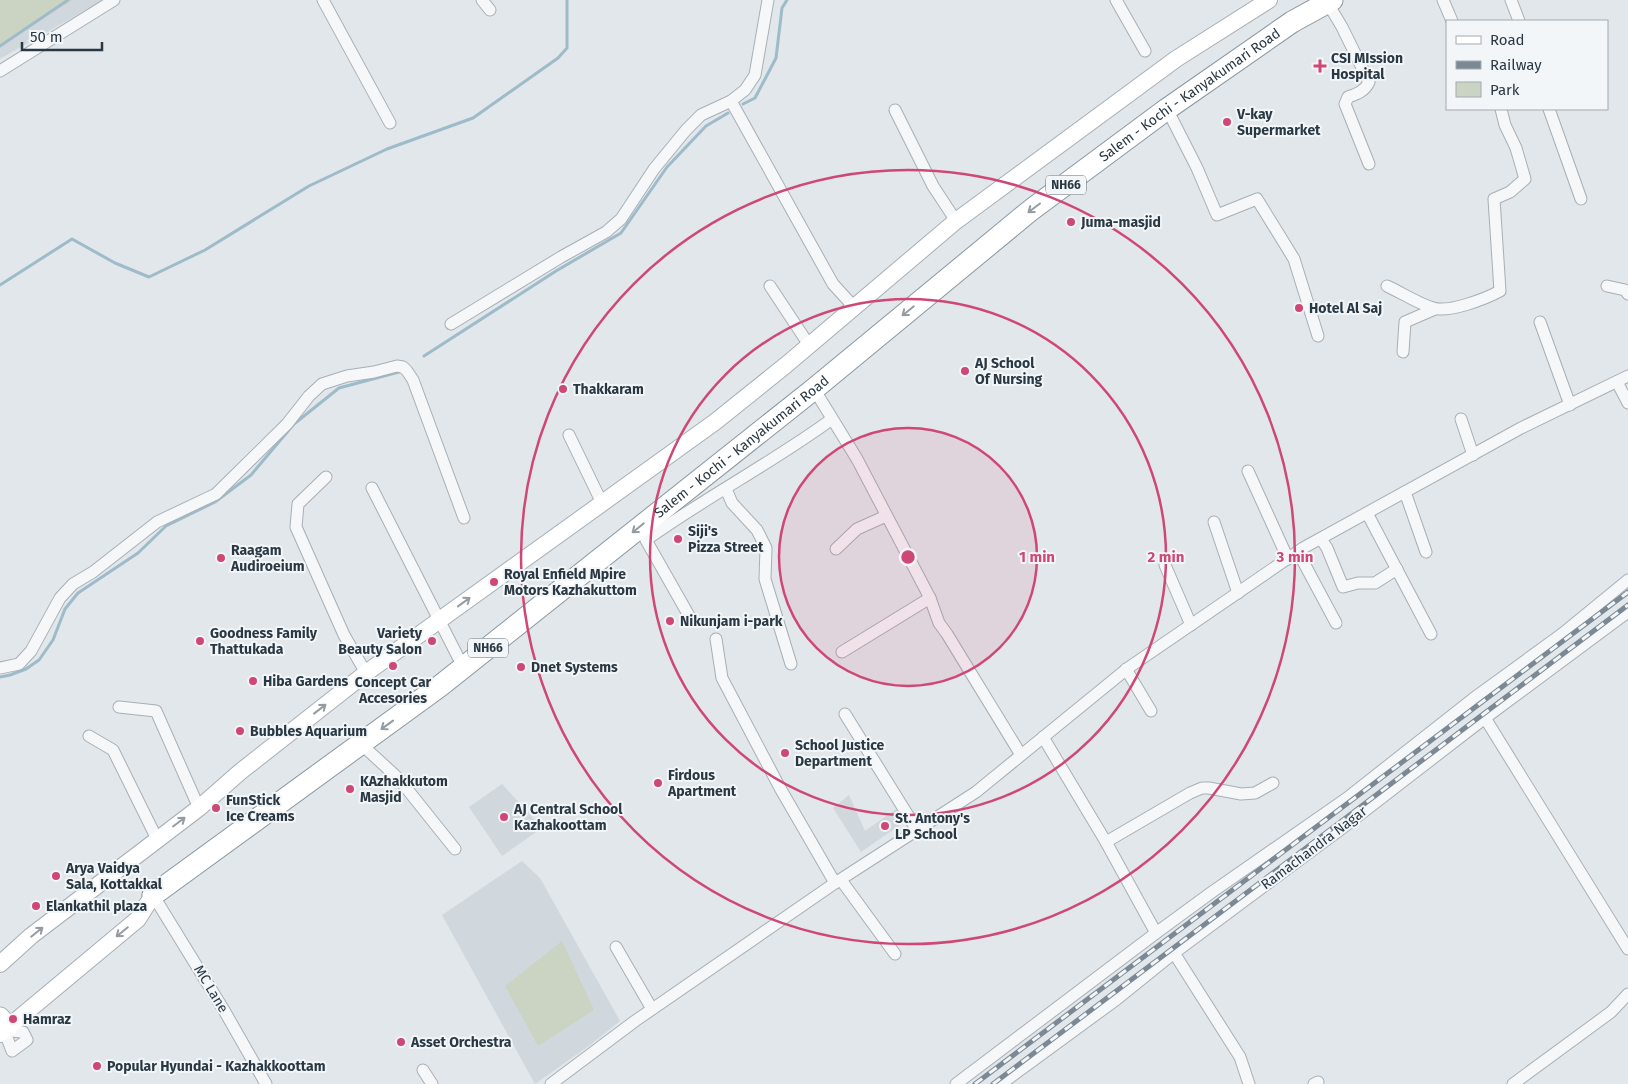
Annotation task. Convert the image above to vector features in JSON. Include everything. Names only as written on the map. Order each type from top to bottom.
[{"type":"highway","name":"Salem - Kochi - Kanyakumari Road","points":[[153,895],[440,686],[814,389],[1031,210],[1167,109],[1292,22],[1330,1]]},
{"type":"street","points":[[0,71],[114,0]]},
{"type":"street","points":[[323,0],[390,122]]},
{"type":"street","points":[[482,0],[490,10]]},
{"type":"street","points":[[451,324],[560,257],[606,232],[621,219],[654,169],[701,115],[731,100],[745,90],[756,75],[768,0]]},
{"type":"street","points":[[1116,0],[1145,51]]},
{"type":"street","points":[[0,964],[31,936],[199,808],[240,772],[366,673],[715,422],[786,365],[956,221],[1176,59],[1269,0]]},
{"type":"street","points":[[1443,0],[1452,20]]},
{"type":"street","points":[[1511,0],[1519,20]]},
{"type":"street","points":[[1330,1],[1369,82],[1367,87],[1358,94],[1348,97],[1345,104],[1369,164]]},
{"type":"street","points":[[731,100],[833,284],[854,307]]},
{"type":"street","points":[[1167,109],[1197,168],[1217,216],[1257,199],[1294,260],[1318,336]]},
{"type":"street","points":[[895,110],[933,186],[956,221]]},
{"type":"street","points":[[1404,352],[1405,322],[1435,309],[1459,306],[1487,298],[1500,291],[1494,199],[1510,192],[1525,180],[1516,148],[1505,125],[1501,110]]},
{"type":"street","points":[[1550,110],[1581,199]]},
{"type":"street","points":[[770,286],[809,345]]},
{"type":"street","points":[[1387,286],[1435,309]]},
{"type":"street","points":[[1607,286],[1625,290],[1628,294]]},
{"type":"street","points":[[1540,322],[1570,405]]},
{"type":"street","points":[[0,668],[19,664],[31,651],[60,598],[73,584],[93,572],[157,522],[216,494],[287,424],[309,396],[322,384],[339,378],[398,366],[408,371],[464,518]]},
{"type":"street","points":[[551,1084],[652,1009],[838,881],[976,792],[1126,669],[1293,556],[1520,428],[1628,376]]},
{"type":"street","points":[[1617,382],[1628,403]]},
{"type":"street","points":[[814,389],[857,459],[930,598],[939,623],[1021,755]]},
{"type":"street","points":[[692,622],[646,540],[671,522],[796,446],[832,419]]},
{"type":"street","points":[[1461,419],[1473,455]]},
{"type":"street","points":[[569,435],[602,503]]},
{"type":"street","points":[[1248,471],[1293,556],[1336,623]]},
{"type":"street","points":[[326,477],[298,504],[296,527],[344,635],[366,673]]},
{"type":"street","points":[[372,488],[458,657]]},
{"type":"street","points":[[726,489],[732,503],[757,530],[766,548],[765,579],[791,664]]},
{"type":"street","points":[[1405,492],[1426,552]]},
{"type":"street","points":[[1367,513],[1431,634]]},
{"type":"street","points":[[836,549],[857,528],[886,516]]},
{"type":"street","points":[[1214,522],[1238,593]]},
{"type":"street","points":[[1321,539],[1327,548],[1343,587],[1358,583],[1376,583],[1396,569]]},
{"type":"street","points":[[1165,565],[1191,625]]},
{"type":"street","points":[[956,1084],[1212,892],[1347,798],[1474,698],[1562,634],[1628,580]]},
{"type":"street","points":[[842,652],[930,598]]},
{"type":"street","name":"Ramachandra Nagar","points":[[1001,1084],[1117,999],[1174,953],[1331,837],[1628,612]]},
{"type":"street","points":[[716,639],[722,678],[780,788],[838,881],[895,954]]},
{"type":"street","points":[[1126,669],[1151,711]]},
{"type":"street","points":[[119,707],[156,711],[199,808]]},
{"type":"street","points":[[845,714],[917,830]]},
{"type":"street","points":[[1486,718],[1628,948]]},
{"type":"street","points":[[89,736],[113,750],[157,839]]},
{"type":"street","points":[[1043,738],[1106,842],[1156,933]]},
{"type":"street","points":[[361,744],[399,779],[455,849]]},
{"type":"street","points":[[1106,842],[1190,793],[1202,788],[1241,794],[1255,793],[1273,783]]},
{"type":"street","points":[[4,1027],[138,919],[153,895]]},
{"type":"street","name":"MC Lane","points":[[153,895],[225,1012],[266,1084]]},
{"type":"street","points":[[616,947],[652,1009]]},
{"type":"street","points":[[1174,953],[1240,1057],[1249,1084]]},
{"type":"street","points":[[1513,1084],[1610,1012],[1628,994]]},
{"type":"street","points":[[423,1070],[432,1084]]},
{"type":"shaded area","points":[[0,0],[103,0],[0,59]]},
{"type":"shaded area","name":"AJ Central School Kazhakoottam","points":[[502,784],[542,828],[502,856],[469,807]]},
{"type":"shaded area","name":"St. Antony's LP School","points":[[849,795],[865,831],[896,809],[906,821],[861,852],[833,808]]},
{"type":"shaded area","points":[[522,861],[540,878],[620,1021],[535,1084],[442,915]]},
{"type":"green space","points":[[0,0],[73,0],[0,44]]},
{"type":"green space","points":[[562,941],[594,1010],[538,1046],[505,986]]},
{"type":"waterway","points":[[0,46],[68,0]]},
{"type":"waterway","points":[[0,285],[72,239],[115,263],[149,277],[205,250],[309,186],[387,149],[473,118],[558,58],[567,48],[567,0]]},
{"type":"waterway","points":[[743,104],[755,98],[776,58],[782,8],[787,0]]},
{"type":"waterway","points":[[424,356],[556,271],[621,233],[667,167],[706,126],[728,113]]},
{"type":"waterway","points":[[0,677],[26,669],[39,660],[53,640],[65,609],[78,593],[138,553],[166,526],[215,502],[251,475],[294,424],[339,388],[399,372]]},
{"type":"railway","points":[[975,1084],[1628,592]]},
{"type":"railway","points":[[993,1084],[1628,605]]},
{"type":"place","name":"CSI MIssion Hospital","points":[[1320,66]]},
{"type":"place","name":"V-kay Supermarket","points":[[1227,122]]},
{"type":"place","name":"Juma-masjid","points":[[1071,222]]},
{"type":"place","name":"Hotel Al Saj","points":[[1299,308]]},
{"type":"place","name":"AJ School Of Nursing","points":[[965,371]]},
{"type":"place","name":"Thakkaram","points":[[563,389]]},
{"type":"place","name":"Siji's Pizza Street","points":[[678,539]]},
{"type":"place","name":"Raagam Audiroeium","points":[[221,558]]},
{"type":"place","name":"Royal Enfield Mpire Motors Kazhakuttom","points":[[494,582]]},
{"type":"place","name":"Nikunjam i-park","points":[[670,621]]},
{"type":"place","name":"Goodness Family Thattukada","points":[[200,641]]},
{"type":"place","name":"Variety Beauty Salon","points":[[432,641]]},
{"type":"place","name":"Concept Car Accesories","points":[[393,666]]},
{"type":"place","name":"Dnet Systems","points":[[521,667]]},
{"type":"place","name":"Hiba Gardens","points":[[253,681]]},
{"type":"place","name":"Bubbles Aquarium","points":[[240,731]]},
{"type":"place","name":"School Justice Department","points":[[785,753]]},
{"type":"place","name":"Firdous Apartment","points":[[658,783]]},
{"type":"place","name":"KAzhakkutom Masjid","points":[[350,789]]},
{"type":"place","name":"FunStick Ice Creams","points":[[216,808]]},
{"type":"place","name":"AJ Central School Kazhakoottam","points":[[504,817]]},
{"type":"place","name":"St. Antony's LP School","points":[[885,826]]},
{"type":"place","name":"Arya Vaidya Sala, Kottakkal","points":[[56,876]]},
{"type":"place","name":"Elankathil plaza","points":[[36,906]]},
{"type":"place","name":"Hamraz","points":[[13,1019]]},
{"type":"place","name":"Asset Orchestra","points":[[401,1042]]},
{"type":"place","name":"Popular Hyundai - Kazhakkoottam","points":[[97,1066]]}]
